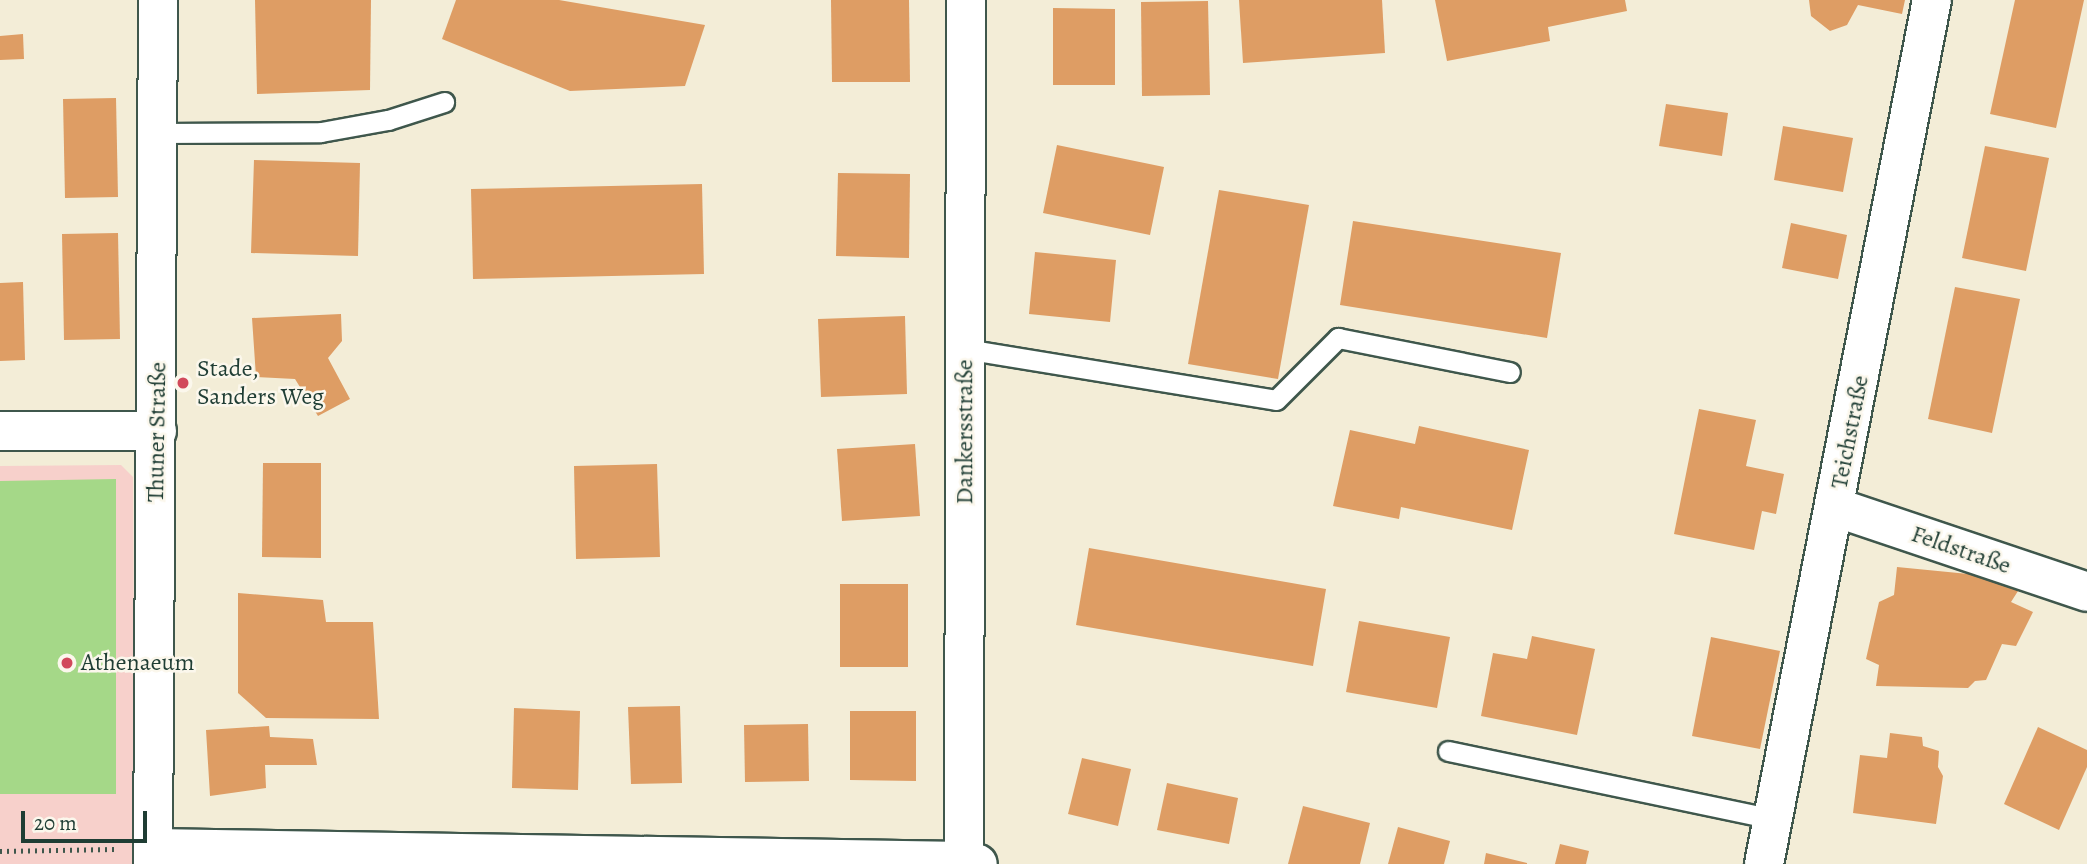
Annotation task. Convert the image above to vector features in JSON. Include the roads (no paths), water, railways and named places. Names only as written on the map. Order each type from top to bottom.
[{"type":"street","name":"Thuner Straße","points":[[143,854],[157,431],[158,0]]},
{"type":"street","name":"Dankersstraße","points":[[966,0],[965,349],[969,863]]},
{"type":"street","name":"Teichstraße","points":[[1764,864],[1932,0]]},
{"type":"street","points":[[0,431],[157,431]]},
{"type":"street","name":"Feldstraße","points":[[1835,507],[2087,592]]},
{"type":"street","points":[[143,854],[969,863]]},
{"type":"lane","points":[[157,132],[321,132],[388,120],[444,102]]},
{"type":"lane","points":[[965,349],[1276,400],[1338,338],[1510,372]]},
{"type":"lane","points":[[1448,751],[1773,819]]},
{"type":"place","name":"Stade, Sanders Weg","points":[[183,383]]},
{"type":"place","name":"Athenaeum","points":[[67,663]]}]
